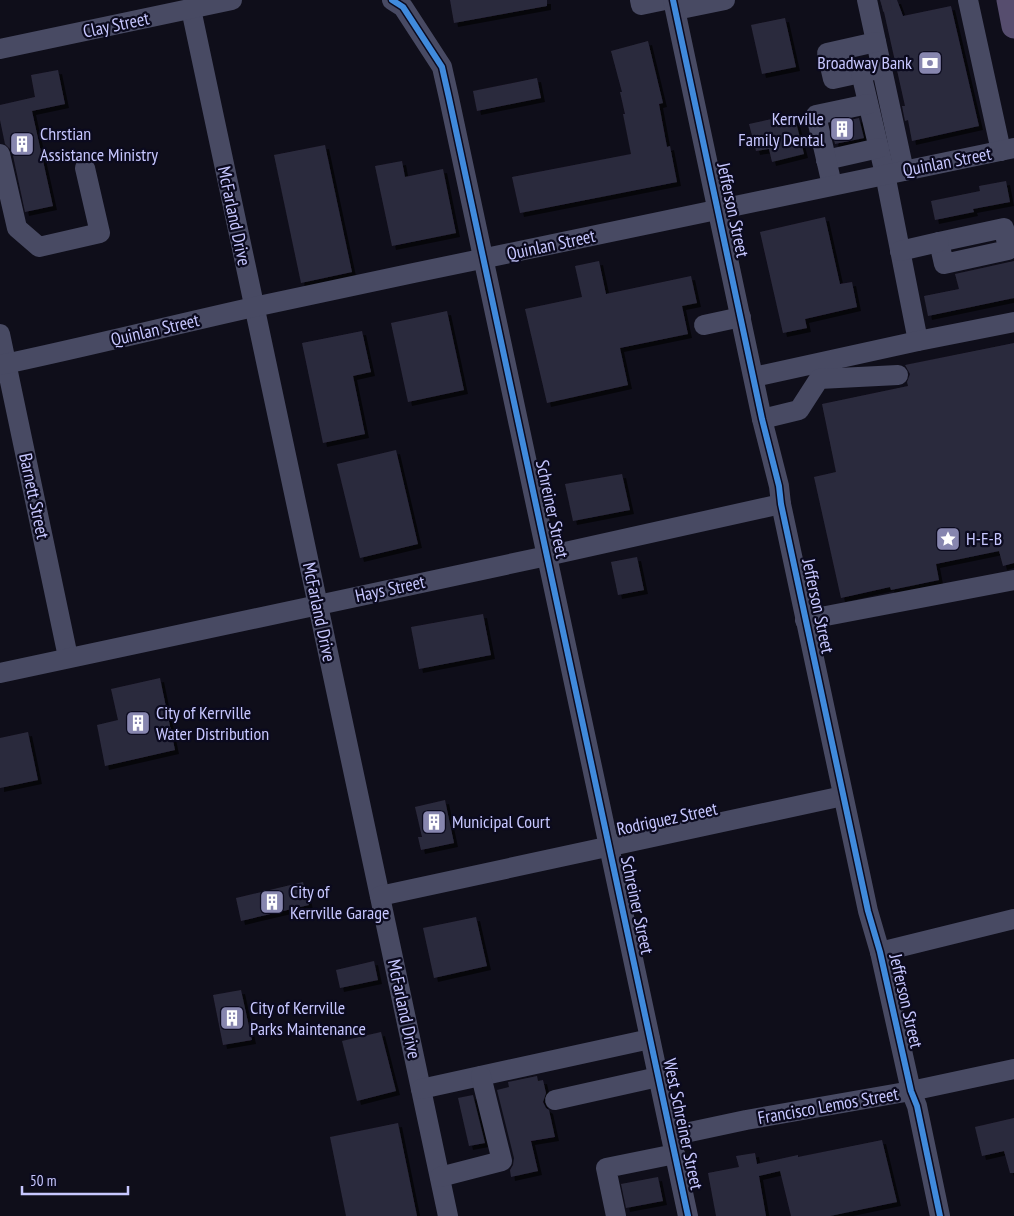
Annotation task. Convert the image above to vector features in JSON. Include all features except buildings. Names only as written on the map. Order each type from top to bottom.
[{"type":"main road","points":[[1008,0],[1014,26]]},
{"type":"street","name":"Clay Street","points":[[0,49],[232,0]]},
{"type":"street","points":[[640,0],[641,5],[725,0]]},
{"type":"street","points":[[968,0],[1007,150]]},
{"type":"street","name":"Schreiner Street","points":[[400,2],[442,67],[485,259],[650,1039]]},
{"type":"street","name":"Jefferson Street","points":[[671,3],[718,210],[762,419],[779,486],[805,620],[868,910],[880,952],[911,1091],[917,1106],[940,1216]]},
{"type":"street","points":[[872,3],[876,42],[898,141]]},
{"type":"street","name":"McFarland Drive","points":[[191,9],[448,1216]]},
{"type":"street","points":[[876,42],[827,52],[833,79],[882,69],[891,76],[904,129],[898,141],[894,172],[900,250],[918,341]]},
{"type":"street","points":[[861,73],[879,148],[894,172]]},
{"type":"street","points":[[832,185],[816,116],[868,104]]},
{"type":"street","points":[[826,160],[879,148]]},
{"type":"street","name":"Quinlan Street","points":[[3,364],[254,308],[832,185],[1007,150]]},
{"type":"street","points":[[0,154],[6,206],[17,228],[39,247],[100,233],[85,168]]},
{"type":"street","points":[[900,250],[939,242],[944,264],[1008,250],[1010,240]]},
{"type":"street","points":[[704,325],[741,317]]},
{"type":"street","points":[[754,377],[1014,322]]},
{"type":"street","name":"Barnett Street","points":[[0,334],[3,364],[68,658]]},
{"type":"street","points":[[762,419],[799,410],[819,379],[898,375]]},
{"type":"street","name":"Hays Street","points":[[0,673],[781,504]]},
{"type":"street","points":[[805,620],[1014,580]]},
{"type":"street","name":"Rodriguez Street","points":[[380,896],[843,796]]},
{"type":"street","points":[[880,952],[1014,919]]},
{"type":"street","points":[[421,1090],[650,1039]]},
{"type":"street","name":"West Schreiner Street","points":[[650,1039],[688,1216]]},
{"type":"street","name":"Francisco Lemos Street","points":[[616,1216],[606,1168],[746,1120],[911,1091],[1014,1068]]},
{"type":"street","points":[[440,1177],[502,1161],[480,1076]]},
{"type":"street","points":[[555,1100],[658,1077]]},
{"type":"tunnel","points":[[881,2],[890,0]]},
{"type":"cycle path","points":[[392,0],[403,7],[442,67],[688,1216]]},
{"type":"cycle path","points":[[673,0],[762,419],[779,486],[781,504],[868,911],[880,952],[911,1091],[917,1106],[940,1216]]},
{"type":"place","name":"Broadway Bank","points":[[930,63]]},
{"type":"place","name":"Kerrville Family Dental","points":[[842,129]]},
{"type":"place","name":"Chrstian Assistance Ministry","points":[[22,144]]},
{"type":"place","name":"H-E-B","points":[[948,539]]},
{"type":"place","name":"City of Kerrville Water Distribution","points":[[138,723]]},
{"type":"place","name":"Municipal Court","points":[[434,822]]},
{"type":"place","name":"City of Kerrville Garage","points":[[272,902]]},
{"type":"place","name":"City of Kerrville Parks Maintenance","points":[[232,1018]]}]
